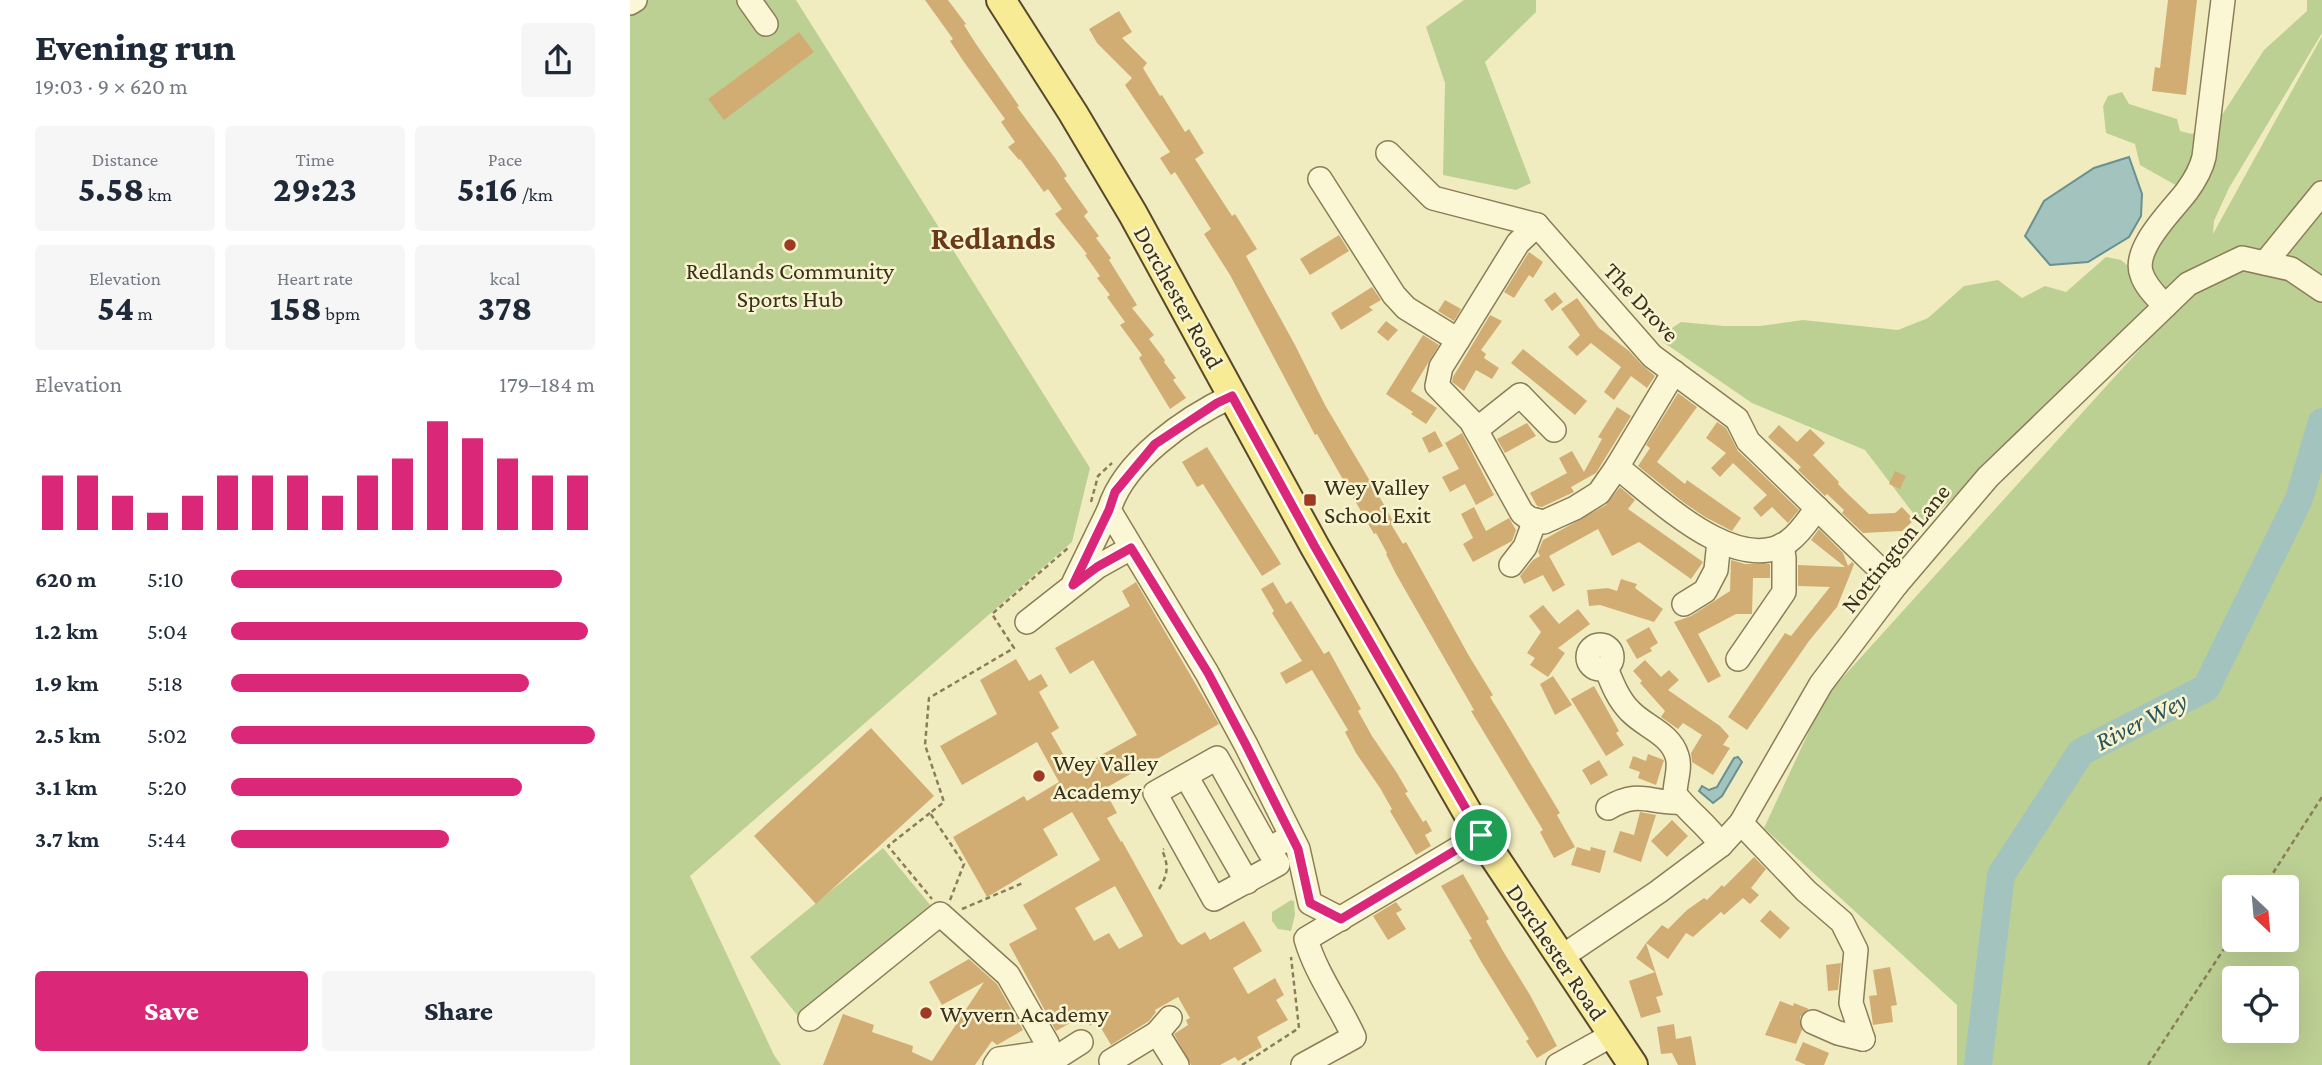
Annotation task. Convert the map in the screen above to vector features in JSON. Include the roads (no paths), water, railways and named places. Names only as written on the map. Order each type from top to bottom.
[{"type":"main road","name":"Dorchester Road","points":[[1001,0],[1133,214],[1315,547],[1496,861],[1633,1065]]},
{"type":"street","points":[[630,3],[635,0]]},
{"type":"street","points":[[749,0],[766,24]]},
{"type":"street","points":[[2165,306],[2142,276],[2140,268],[2144,250],[2158,225],[2200,171],[2223,0]]},
{"type":"street","points":[[1388,153],[1433,198],[1537,225]]},
{"type":"street","points":[[1320,179],[1394,295],[1406,308],[1458,340]]},
{"type":"street","points":[[2265,264],[2322,193]]},
{"type":"street","points":[[1537,225],[1518,243],[1441,367],[1437,386],[1471,421],[1522,513],[1530,519],[1544,522],[1575,508],[1598,493],[1617,467],[1674,372]]},
{"type":"street","name":"The Drove","points":[[1537,225],[1652,356],[1737,419],[1748,441],[1896,585]]},
{"type":"street","name":"Nottington Lane","points":[[1560,958],[1658,892],[1721,845],[1741,823],[1821,684],[1896,585],[1988,477],[2188,284],[2242,258],[2291,269],[2322,290]]},
{"type":"street","points":[[1476,430],[1520,395],[1554,430]]},
{"type":"street","points":[[1073,585],[1100,506],[1155,444],[1232,396]]},
{"type":"street","points":[[1617,467],[1703,533],[1729,546],[1767,550],[1782,545],[1800,531],[1817,508]]},
{"type":"street","points":[[1100,506],[1131,548],[1208,673],[1298,849],[1310,903],[1341,919]]},
{"type":"street","points":[[1511,565],[1525,547],[1535,520]]},
{"type":"street","points":[[1684,604],[1705,591],[1716,570],[1719,541]]},
{"type":"street","points":[[1738,659],[1784,592],[1782,545]]},
{"type":"street","points":[[1027,622],[1097,567],[1131,548]]},
{"type":"street","points":[[1606,668],[1622,703],[1642,723],[1662,734],[1674,748],[1679,766],[1675,794],[1699,817],[1721,845]]},
{"type":"street","points":[[1217,758],[1268,849],[1278,864],[1214,900],[1156,793],[1217,758]]},
{"type":"street","points":[[1186,776],[1247,882]]},
{"type":"street","points":[[1608,808],[1631,797],[1648,797],[1668,803],[1681,802]]},
{"type":"street","points":[[1741,823],[1806,891],[1842,922],[1856,950],[1851,1003],[1863,1039],[1838,1033],[1812,1022]]},
{"type":"street","points":[[1303,1065],[1354,1037],[1310,954],[1306,939],[1481,835]]},
{"type":"street","points":[[1268,849],[1291,837]]},
{"type":"street","points":[[810,1019],[940,914],[1008,975],[1046,1043],[1053,1063]]},
{"type":"street","points":[[1111,1061],[1164,1025],[1177,1065]]},
{"type":"street","points":[[1053,1063],[1084,1031]]},
{"type":"street","points":[[1558,1065],[1612,1035]]},
{"type":"street","points":[[995,1065],[999,1059],[1034,1054],[1053,1063]]},
{"type":"water","points":[[2129,157],[2142,194],[2141,216],[2129,237],[2088,262],[2050,265],[2025,236],[2044,201],[2094,168]]},
{"type":"water","points":[[1738,757],[1742,762],[1722,796],[1713,803],[1699,791],[1702,786],[1709,790],[1717,787],[1734,758]]},
{"type":"waterway","name":"River Wey","points":[[1978,1065],[2001,875],[2081,752],[2206,688],[2299,499],[2322,422]]},
{"type":"place","name":"Redlands Community Sports Hub","points":[[790,245]]},
{"type":"place","name":"Wey Valley School Exit","points":[[1310,500]]},
{"type":"place","name":"Wey Valley Academy","points":[[1039,776]]},
{"type":"place","name":"Wyvern Academy","points":[[926,1013]]},
{"type":"district","name":"Redlands","points":[[993,238]]}]
